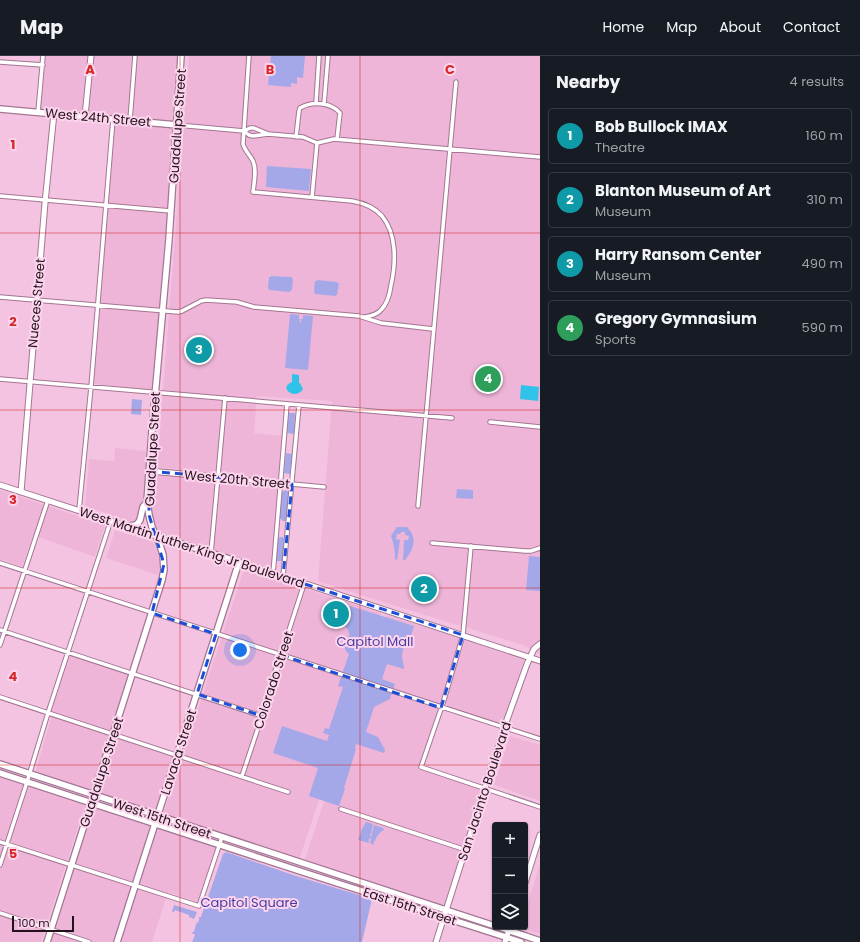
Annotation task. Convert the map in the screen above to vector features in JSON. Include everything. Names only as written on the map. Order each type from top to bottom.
[{"type":"main road","points":[[85,116],[90,56]]},
{"type":"main road","name":"Guadalupe Street","points":[[47,942],[152,613],[164,570],[163,555],[157,536],[152,527],[147,502],[171,211],[181,56]]},
{"type":"main road","name":"West 24th Street","points":[[0,109],[177,124]]},
{"type":"main road","name":"Nueces Street","points":[[21,492],[36,300],[54,113]]},
{"type":"main road","name":"West 20th Street","points":[[149,471],[217,477]]},
{"type":"main road","name":"West Martin Luther King Jr Boulevard","points":[[0,485],[540,661]]},
{"type":"main road","points":[[128,526],[136,525],[138,523],[143,507],[147,502]]},
{"type":"main road","name":"Lavaca Street","points":[[117,942],[239,562]]},
{"type":"main road","name":"San Jacinto Boulevard","points":[[436,942],[504,728],[529,657],[534,649],[540,644]]},
{"type":"main road","name":"Colorado Street","points":[[262,716],[282,655]]},
{"type":"main road","name":"West 15th Street","points":[[0,764],[302,863]]},
{"type":"main road","name":"West 15th Street","points":[[0,773],[299,871]]},
{"type":"main road","points":[[528,873],[540,835]]},
{"type":"main road","points":[[299,871],[302,863]]},
{"type":"main road","name":"East 15th Street","points":[[302,863],[492,925]]},
{"type":"main road","name":"East 15th Street","points":[[299,871],[443,917],[506,940],[521,942]]},
{"type":"main road","points":[[506,940],[510,930]]},
{"type":"main road","points":[[513,930],[540,940]]},
{"type":"street","points":[[38,112],[43,56]]},
{"type":"street","points":[[130,120],[135,56]]},
{"type":"street","points":[[0,297],[163,311],[182,311],[201,300],[206,300],[237,302],[254,307],[359,316],[370,316],[377,313],[383,307],[388,298],[394,269],[393,243],[389,230],[386,223],[374,209],[367,205],[352,201],[253,192],[255,168],[253,161],[244,150],[243,144],[249,56]]},
{"type":"street","points":[[324,104],[328,56]]},
{"type":"street","points":[[316,103],[319,58],[328,61]]},
{"type":"street","points":[[0,62],[42,65]]},
{"type":"street","points":[[418,506],[456,82]]},
{"type":"street","points":[[296,137],[300,108],[316,103],[331,106],[339,110],[337,140]]},
{"type":"street","points":[[80,510],[113,119]]},
{"type":"street","name":"West 24th Street","points":[[177,124],[244,131],[254,128],[268,134]]},
{"type":"street","name":"West 24th Street","points":[[244,131],[249,135],[268,134],[306,138],[318,143]]},
{"type":"street","points":[[312,197],[318,143],[330,140],[540,157]]},
{"type":"street","points":[[0,196],[171,211]]},
{"type":"street","points":[[359,316],[381,323],[434,329]]},
{"type":"street","points":[[0,379],[452,418]]},
{"type":"street","points":[[210,553],[225,398]]},
{"type":"street","points":[[273,574],[288,404]]},
{"type":"street","points":[[283,577],[298,405]]},
{"type":"street","points":[[490,422],[540,427]]},
{"type":"street","name":"West 20th Street","points":[[217,477],[324,487]]},
{"type":"street","points":[[0,645],[48,500]]},
{"type":"street","points":[[0,865],[111,520]]},
{"type":"street","points":[[277,523],[287,524]]},
{"type":"street","points":[[276,535],[286,536]]},
{"type":"street","points":[[432,543],[524,551],[531,551],[540,548]]},
{"type":"street","points":[[471,546],[463,635],[421,767],[540,806]]},
{"type":"street","points":[[0,563],[441,708],[540,739]]},
{"type":"street","name":"Colorado Street","points":[[282,655],[304,584]]},
{"type":"street","points":[[0,630],[262,716]]},
{"type":"street","points":[[0,697],[288,792]]},
{"type":"street","name":"Colorado Street","points":[[242,776],[262,716]]},
{"type":"street","points":[[342,809],[466,850]]},
{"type":"street","points":[[0,842],[199,906],[222,837]]},
{"type":"street","points":[[379,897],[382,889]]},
{"type":"street","points":[[0,914],[89,942]]},
{"type":"highlighted area","points":[[149,471],[292,484],[283,577],[463,635],[441,708],[281,655],[262,716],[197,694],[216,634],[152,613],[164,564],[149,515]]},
{"type":"shaded area","points":[[44,56],[178,56],[172,121],[40,108]]},
{"type":"shaded area","points":[[189,56],[540,56],[540,654],[523,645],[318,581],[332,401],[257,396],[254,433],[284,436],[280,481],[157,467]]},
{"type":"shaded area","points":[[115,121],[175,127],[159,308],[100,303]]},
{"type":"shaded area","points":[[100,307],[160,313],[153,390],[93,384]]},
{"type":"shaded area","points":[[292,374],[299,375],[299,383],[303,389],[296,394],[289,392],[286,387],[292,382]]},
{"type":"shaded area","points":[[521,385],[539,387],[538,401],[520,399]]},
{"type":"shaded area","points":[[115,448],[146,451],[144,502],[139,519],[135,523],[85,506],[89,459],[114,461]]},
{"type":"shaded area","points":[[149,471],[280,483],[273,574],[157,536],[149,515]]},
{"type":"shaded area","points":[[0,490],[105,525],[95,557],[33,535],[22,567],[0,559]]},
{"type":"shaded area","points":[[115,530],[153,542],[161,564],[158,575],[106,558]]},
{"type":"shaded area","points":[[244,569],[381,613],[299,860],[163,815]]},
{"type":"shaded area","points":[[386,615],[461,638],[418,768],[482,789],[444,907],[304,862]]},
{"type":"shaded area","points":[[465,640],[524,660],[502,724],[444,706]]},
{"type":"shaded area","points":[[68,652],[133,673],[113,734],[48,713]]},
{"type":"shaded area","points":[[52,715],[176,755],[156,813],[35,773]]},
{"type":"shaded area","points":[[510,736],[540,745],[540,801],[494,785]]},
{"type":"shaded area","points":[[0,777],[85,805],[41,942],[0,942]]},
{"type":"shaded area","points":[[94,807],[217,848],[199,903],[168,892],[152,942],[50,942]]},
{"type":"shaded area","points":[[540,864],[540,934],[528,930],[528,902]]},
{"type":"green space","points":[[271,56],[305,56],[303,78],[297,77],[297,84],[291,83],[291,87],[268,85]]},
{"type":"green space","points":[[267,166],[311,169],[309,191],[266,187]]},
{"type":"green space","points":[[269,277],[292,277],[292,290],[290,292],[269,290]]},
{"type":"green space","points":[[315,281],[339,283],[337,295],[315,294]]},
{"type":"green space","points":[[290,314],[299,315],[300,323],[301,319],[303,319],[303,315],[313,316],[308,370],[285,368]]},
{"type":"green space","points":[[132,399],[142,400],[141,415],[131,414]]},
{"type":"green space","points":[[289,413],[295,413],[294,434],[287,433]]},
{"type":"green space","points":[[286,453],[292,454],[290,474],[284,473]]},
{"type":"green space","points":[[457,489],[473,490],[473,499],[456,498]]},
{"type":"green space","points":[[286,490],[289,493],[286,519],[283,521],[280,518],[282,492]]},
{"type":"green space","points":[[397,527],[407,527],[414,539],[411,552],[405,560],[403,560],[404,540],[408,540],[409,536],[405,535],[405,532],[397,534],[396,539],[400,540],[397,560],[395,559],[391,536]]},
{"type":"green space","points":[[283,537],[284,540],[283,561],[276,561],[278,539]]},
{"type":"green space","points":[[529,556],[540,557],[540,591],[526,590]]},
{"type":"green space","name":"Capitol Mall","points":[[350,606],[414,626],[411,636],[406,635],[402,656],[404,669],[387,664],[382,679],[395,684],[390,699],[374,707],[366,732],[378,737],[385,750],[384,753],[356,744],[356,749],[339,806],[309,796],[318,768],[273,753],[282,726],[327,741],[329,735],[323,733],[325,728],[329,729],[343,687],[338,686],[349,654],[345,649],[344,643],[348,639],[349,632],[343,625]]},
{"type":"green space","points":[[366,822],[373,824],[370,834],[371,836],[368,840],[369,843],[358,840]]},
{"type":"green space","points":[[374,825],[383,828],[384,830],[377,836],[373,845],[370,843]]},
{"type":"green space","name":"Capitol Square","points":[[226,852],[293,875],[372,899],[362,942],[192,942],[195,935],[191,932],[194,932],[196,924],[199,921],[199,917],[201,917],[223,854]]},
{"type":"green space","points":[[174,905],[197,912],[194,919],[189,917],[189,915],[175,910],[172,912]]},
{"type":"place","name":"Harry Ransom Center","points":[[199,350]]},
{"type":"place","name":"Gregory Gymnasium","points":[[488,379]]},
{"type":"place","name":"Blanton Museum of Art","points":[[424,589]]},
{"type":"place","name":"Bob Bullock IMAX","points":[[336,614]]}]
